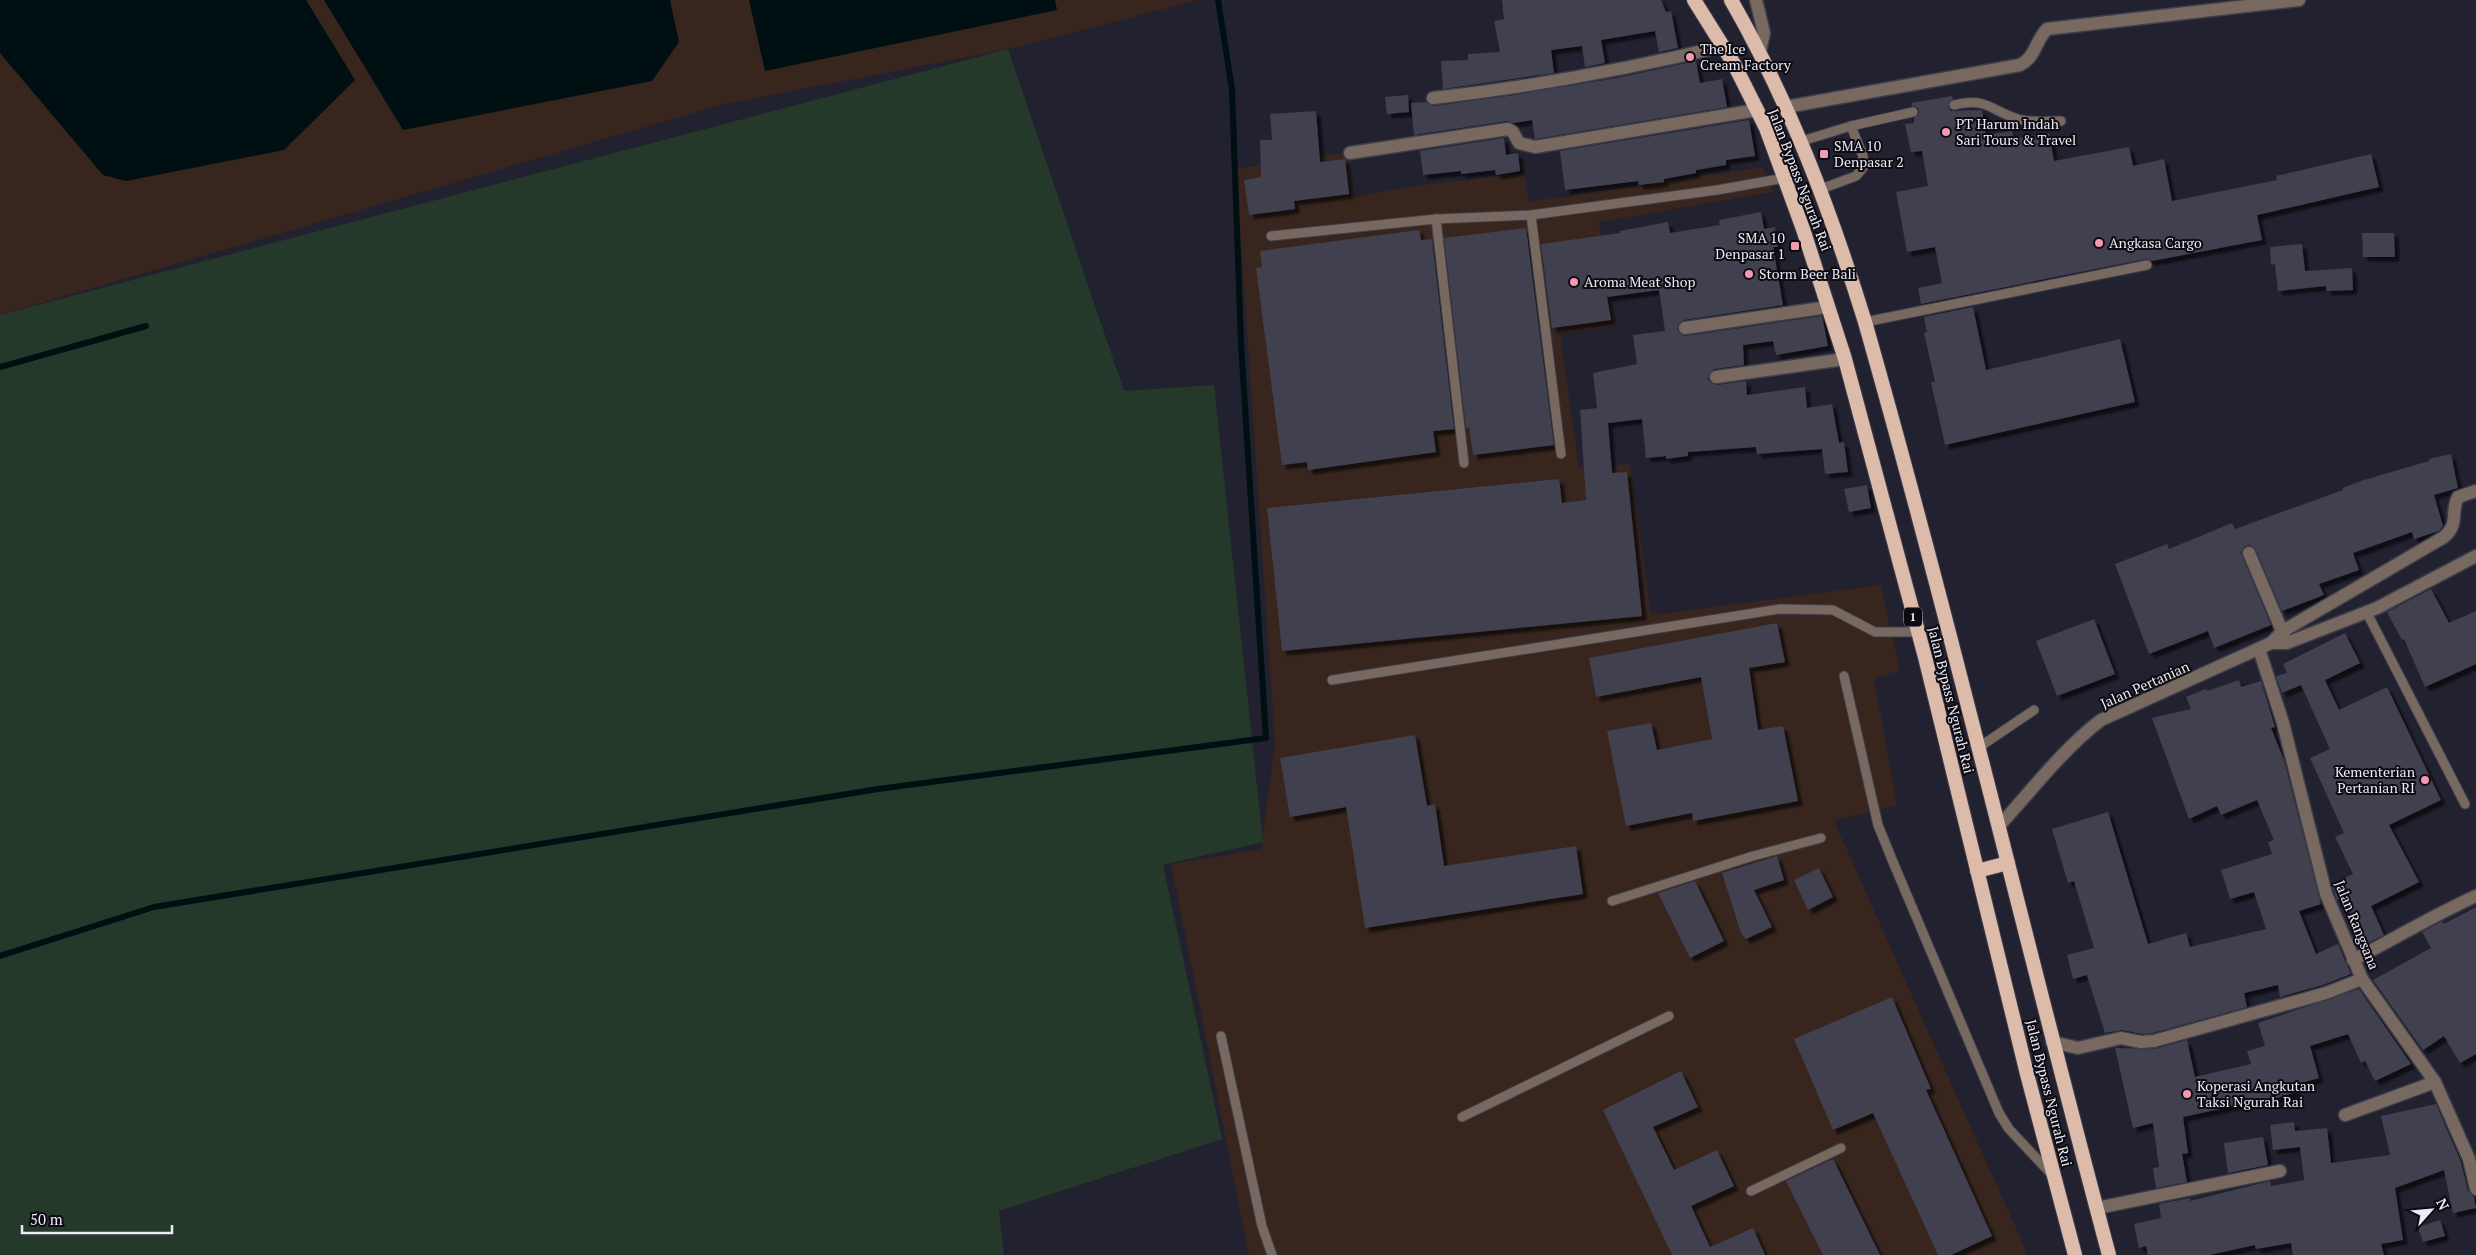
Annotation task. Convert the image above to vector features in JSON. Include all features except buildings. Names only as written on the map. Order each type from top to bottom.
[{"type":"highway","name":"Jalan Bypass Ngurah Rai","points":[[1694,0],[1724,46],[1766,128],[1785,178],[1845,359],[1917,632],[2075,1255]]},
{"type":"highway","name":"Jalan Bypass Ngurah Rai","points":[[1731,0],[1760,51],[1802,141],[1841,243],[1864,322],[1999,826],[2052,1042],[2109,1255]]},
{"type":"highway","points":[[1977,871],[2008,863]]},
{"type":"street","points":[[1756,0],[1764,33],[1760,51]]},
{"type":"street","points":[[1786,107],[2020,65],[2028,61],[2040,36],[2047,29],[2299,0]]},
{"type":"street","points":[[1433,98],[1499,90],[1648,64],[1724,46]]},
{"type":"street","points":[[1350,152],[1508,130],[1513,132],[1519,143],[1535,147],[1757,110]]},
{"type":"street","points":[[1685,328],[1828,307]]},
{"type":"street","points":[[1716,377],[1845,359]]},
{"type":"street","points":[[2249,553],[2285,637],[2444,537],[2454,524],[2458,497],[2476,491]]},
{"type":"street","name":"Jalan Pertanian","points":[[1999,826],[2053,766],[2090,728],[2102,720],[2285,637],[2336,624],[2366,612],[2476,556]]},
{"type":"street","name":"Jalan Rangsana","points":[[2259,649],[2287,739],[2326,894],[2362,979],[2435,1082],[2469,1159],[2476,1189]]},
{"type":"street","points":[[2353,960],[2434,915],[2476,896]]},
{"type":"street","points":[[2052,1042],[2078,1048],[2121,1038],[2140,1042],[2154,1040],[2326,993],[2362,979]]},
{"type":"street","points":[[2346,1115],[2435,1082]]},
{"type":"street","points":[[2097,1208],[2280,1171]]},
{"type":"lane","points":[[1954,105],[1976,101],[2031,122],[2061,121]]},
{"type":"lane","points":[[1802,141],[1852,126],[1913,112]]},
{"type":"lane","points":[[1821,189],[1856,176],[1863,168],[1863,156],[1852,126]]},
{"type":"lane","points":[[1271,236],[1436,219],[1531,214],[1717,190],[1785,178]]},
{"type":"lane","points":[[1531,214],[1562,454]]},
{"type":"lane","points":[[1436,219],[1464,463]]},
{"type":"lane","points":[[1864,322],[2147,265]]},
{"type":"lane","points":[[1332,680],[1780,609],[1833,610],[1875,632],[1917,632]]},
{"type":"lane","points":[[2366,612],[2465,804]]},
{"type":"lane","points":[[1844,676],[1878,825],[2000,1113],[2010,1129],[2054,1178]]},
{"type":"lane","points":[[1978,748],[2034,710]]},
{"type":"lane","points":[[1612,901],[1753,856],[1821,838]]},
{"type":"lane","points":[[1462,1117],[1669,1016]]},
{"type":"lane","points":[[1221,1036],[1262,1226],[1272,1255]]},
{"type":"lane","points":[[1751,1191],[1841,1148]]},
{"type":"shaded area","points":[[0,0],[1199,0],[1008,49],[721,105],[0,315]]},
{"type":"shaded area","points":[[0,0],[306,0],[355,80],[284,150],[126,181],[103,175],[0,53]]},
{"type":"shaded area","points":[[324,0],[670,0],[679,42],[652,81],[403,130]]},
{"type":"shaded area","points":[[749,0],[1055,0],[1057,10],[765,71]]},
{"type":"shaded area","points":[[1347,152],[1353,197],[1415,186],[1524,173],[1529,202],[1763,167],[1773,192],[1599,222],[1615,326],[1560,334],[1579,468],[1630,464],[1651,615],[1881,585],[1900,671],[1874,678],[1897,805],[1834,821],[2028,1255],[1249,1255],[1171,864],[1261,849],[1275,744],[1236,169]]},
{"type":"green space","points":[[1008,49],[1124,391],[1214,385],[1263,842],[1163,865],[1222,1139],[999,1211],[1004,1255],[0,1255],[0,315]]},
{"type":"waterway","points":[[0,956],[154,907],[878,789],[1266,738],[1241,344],[1232,89],[1218,0]]},
{"type":"waterway","points":[[0,367],[146,326]]},
{"type":"place","name":"The Ice Cream Factory","points":[[1690,57]]},
{"type":"place","name":"PT Harum Indah Sari Tours & Travel","points":[[1946,132]]},
{"type":"place","name":"SMA 10 Denpasar 2","points":[[1824,154]]},
{"type":"place","name":"Angkasa Cargo","points":[[2099,243]]},
{"type":"place","name":"SMA 10 Denpasar 1","points":[[1795,246]]},
{"type":"place","name":"Storm Beer Bali","points":[[1749,274]]},
{"type":"place","name":"Aroma Meat Shop","points":[[1574,282]]},
{"type":"place","name":"Kementerian Pertanian RI","points":[[2425,780]]},
{"type":"place","name":"Koperasi Angkutan Taksi Ngurah Rai","points":[[2187,1094]]}]
